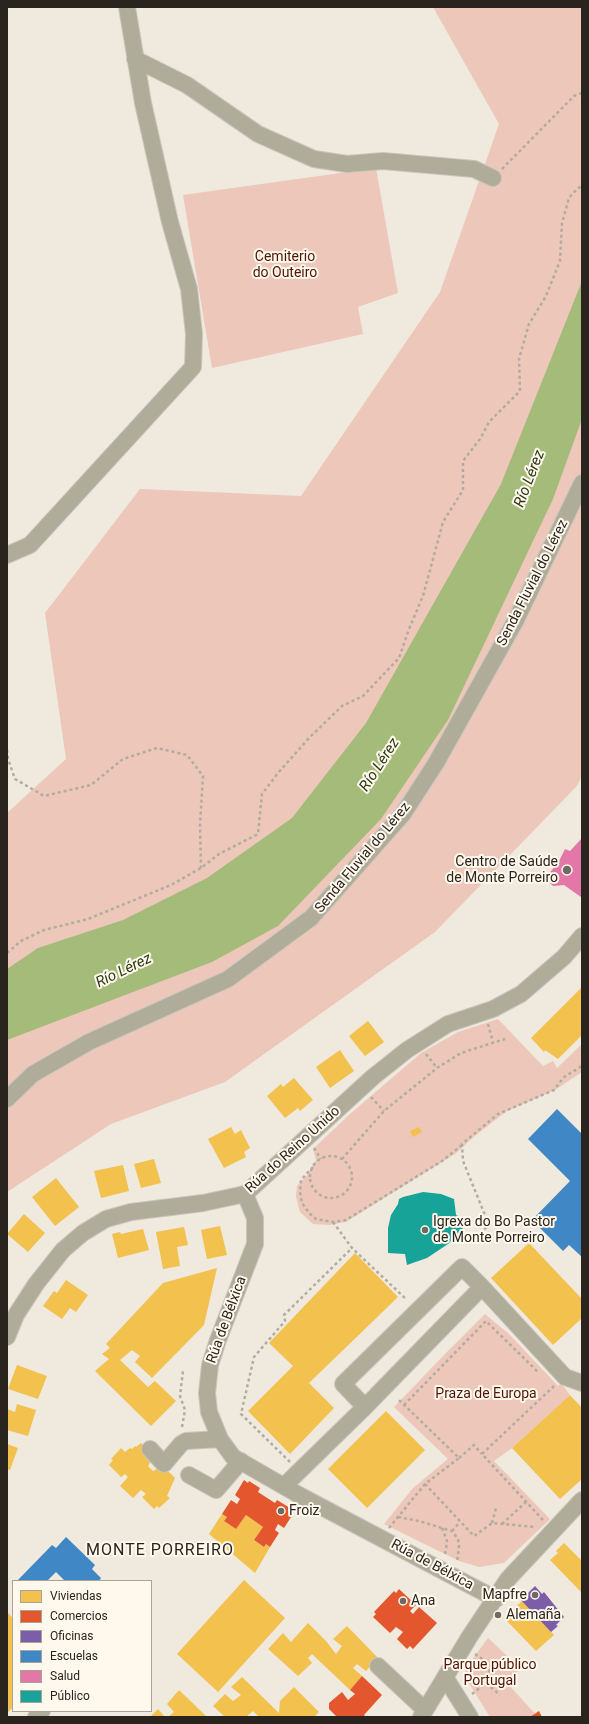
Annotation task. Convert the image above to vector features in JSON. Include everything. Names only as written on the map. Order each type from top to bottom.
[{"type":"street","points":[[7,555],[30,545],[193,367],[194,334],[188,289],[170,222],[144,111],[126,7]]},
{"type":"street","points":[[135,59],[187,85],[258,134],[314,159],[347,164],[383,161],[474,169],[493,178]]},
{"type":"street","name":"Senda Fluvial do Lérez","points":[[7,1099],[33,1074],[89,1042],[228,980],[311,918],[403,814],[436,763],[516,620],[582,483]]},
{"type":"street","name":"Rúa do Reino Unido","points":[[7,1337],[16,1315],[36,1284],[63,1250],[83,1232],[106,1219],[131,1212],[203,1203],[245,1194],[373,1077],[407,1050],[448,1024],[493,1009],[521,994],[564,957],[581,939]]},
{"type":"street","name":"Rúa de Bélxica","points":[[245,1194],[255,1218],[255,1244],[218,1340],[210,1366],[207,1393],[209,1412],[220,1438],[233,1457],[284,1486],[496,1599]]},
{"type":"street","points":[[365,1407],[343,1384],[462,1267],[565,1376],[582,1383]]},
{"type":"street","points":[[284,1486],[365,1407],[482,1287]]},
{"type":"street","points":[[150,1449],[164,1464],[181,1444],[186,1441],[220,1438]]},
{"type":"street","points":[[189,1475],[216,1490],[241,1461]]},
{"type":"street","points":[[378,1666],[423,1714],[470,1636],[508,1579],[582,1500]]},
{"type":"street","points":[[445,1677],[470,1717]]},
{"type":"path","points":[[493,178],[574,96],[582,93]]},
{"type":"path","points":[[7,952],[21,941],[44,930],[88,919],[171,885],[201,868],[219,854],[258,834],[262,794],[278,774],[309,738],[342,706],[363,696],[400,658],[408,629],[423,596],[443,522],[463,490],[464,461],[480,439],[489,422],[520,391],[519,359],[529,324],[546,296],[560,261],[562,223],[569,198],[582,186]]},
{"type":"path","points":[[577,189],[582,191]]},
{"type":"path","points":[[7,750],[8,759],[16,778],[44,796],[91,785],[123,759],[157,748],[187,756],[203,776],[200,825],[201,868]]},
{"type":"path","points":[[486,1018],[493,1042]]},
{"type":"path","points":[[342,1159],[384,1111],[437,1068],[461,1053],[505,1039]]},
{"type":"path","points":[[422,1049],[437,1068]]},
{"type":"path","points":[[313,1167],[311,1174],[313,1187],[323,1196],[330,1198],[337,1197],[348,1189],[351,1183],[351,1169],[342,1159],[328,1156],[322,1158],[313,1167],[301,1180],[300,1192],[302,1204],[309,1213],[316,1219],[333,1222],[346,1220],[442,1161],[498,1114],[554,1090],[564,1077],[582,1066]]},
{"type":"path","points":[[368,1094],[384,1111]]},
{"type":"path","points":[[462,1144],[463,1161],[488,1225],[475,1237]]},
{"type":"path","points":[[311,1145],[322,1158]]},
{"type":"path","points":[[333,1222],[352,1248],[409,1302]]},
{"type":"path","points":[[290,1462],[241,1414],[254,1357],[285,1321],[284,1315],[352,1248]]},
{"type":"path","points":[[404,1405],[486,1320],[542,1376]]},
{"type":"path","points":[[181,1444],[185,1410],[180,1396],[183,1371]]},
{"type":"path","points":[[548,1381],[554,1387]]},
{"type":"path","points":[[482,1454],[557,1384]]},
{"type":"path","points":[[398,1399],[459,1458]]},
{"type":"path","points":[[387,1530],[425,1484],[474,1445],[548,1525]]},
{"type":"path","points":[[425,1484],[474,1536],[492,1523],[496,1508]]},
{"type":"path","points":[[502,1524],[526,1502]]},
{"type":"path","points":[[398,1517],[419,1521],[452,1531],[458,1539],[459,1546],[456,1566]]},
{"type":"path","points":[[452,1531],[460,1522]]},
{"type":"path","points":[[492,1523],[538,1527]]},
{"type":"path","points":[[442,1528],[447,1541],[445,1559]]},
{"type":"path","points":[[470,1696],[486,1683],[491,1665],[474,1654]]},
{"type":"path","points":[[486,1683],[500,1695]]},
{"type":"green space","points":[[433,7],[582,7],[582,776],[577,786],[435,932],[225,1082],[111,1124],[7,1192],[7,813],[66,759],[45,613],[140,489],[301,496],[440,292],[499,124]]},
{"type":"green space","name":"Cemiterio do Outeiro","points":[[376,168],[398,293],[358,307],[363,334],[212,368],[183,195]]},
{"type":"green space","points":[[498,1019],[543,1066],[553,1061],[557,1068],[582,1044],[582,1072],[555,1090],[507,1111],[476,1135],[455,1154],[346,1222],[329,1225],[313,1224],[300,1212],[296,1197],[297,1186],[309,1173],[316,1160],[313,1149],[351,1113],[421,1053],[458,1032]]},
{"type":"green space","name":"Praza de Europa","points":[[485,1314],[509,1334],[558,1386],[561,1383],[570,1395],[512,1448],[494,1461],[550,1519],[504,1563],[479,1567],[459,1561],[384,1524],[413,1488],[448,1459],[394,1407]]},
{"type":"green space","name":"Parque público Portugal","points":[[488,1638],[520,1668],[509,1685],[538,1717],[490,1717],[465,1677],[466,1668]]},
{"type":"water","name":"Río Lérez","points":[[582,281],[582,419],[553,499],[448,720],[381,819],[278,926],[212,962],[7,1040],[7,969],[38,948],[123,920],[207,878],[292,818],[366,723],[501,484]]},
{"type":"building: Viviendas","points":[[582,987],[582,1035],[558,1059],[545,1050],[544,1052],[531,1038]]},
{"type":"building: Viviendas","points":[[368,1021],[384,1042],[365,1056],[349,1036]]},
{"type":"building: Viviendas","points":[[340,1050],[354,1071],[330,1088],[316,1067]]},
{"type":"building: Viviendas","points":[[294,1078],[313,1100],[300,1111],[298,1108],[285,1118],[267,1096],[281,1084],[283,1087]]},
{"type":"building: Viviendas","points":[[231,1127],[235,1134],[241,1130],[250,1148],[244,1152],[246,1157],[224,1168],[208,1139]]},
{"type":"building: Viviendas","points":[[419,1127],[422,1132],[413,1137],[410,1131]]},
{"type":"building: Viviendas","points":[[154,1159],[161,1183],[141,1188],[134,1164]]},
{"type":"building: Viviendas","points":[[123,1165],[129,1191],[101,1198],[94,1171]]},
{"type":"building: Viviendas","points":[[56,1178],[79,1207],[55,1226],[32,1197]]},
{"type":"building: Viviendas","points":[[24,1214],[45,1233],[28,1252],[7,1234]]},
{"type":"building: Viviendas","points":[[220,1226],[227,1255],[207,1259],[201,1230]]},
{"type":"building: Viviendas","points":[[184,1227],[188,1245],[177,1247],[180,1266],[163,1269],[156,1232]]},
{"type":"building: Viviendas","points":[[143,1229],[149,1250],[118,1258],[112,1234],[120,1232],[121,1234]]},
{"type":"building: Viviendas","points":[[529,1243],[582,1299],[582,1318],[553,1345],[491,1278]]},
{"type":"building: Viviendas","points":[[355,1253],[398,1297],[309,1383],[334,1408],[290,1454],[248,1411],[293,1366],[269,1343]]},
{"type":"building: Viviendas","points":[[217,1268],[204,1325],[152,1378],[135,1362],[140,1356],[132,1350],[120,1360],[148,1387],[155,1381],[176,1401],[151,1426],[95,1371],[109,1359],[102,1354],[110,1348],[106,1344],[163,1283]]},
{"type":"building: Viviendas","points":[[66,1280],[88,1295],[76,1312],[70,1308],[62,1319],[43,1306],[54,1291],[57,1293]]},
{"type":"building: Viviendas","points":[[17,1365],[47,1376],[38,1399],[8,1389]]},
{"type":"building: Viviendas","points":[[570,1395],[582,1408],[582,1479],[560,1499],[512,1448]]},
{"type":"building: Viviendas","points":[[17,1404],[36,1410],[28,1436],[7,1430],[7,1409],[15,1412]]},
{"type":"building: Viviendas","points":[[386,1411],[425,1450],[367,1508],[328,1469]]},
{"type":"building: Viviendas","points":[[141,1443],[154,1456],[148,1466],[153,1471],[163,1466],[175,1478],[167,1496],[170,1498],[159,1508],[157,1506],[154,1509],[142,1497],[146,1494],[141,1490],[133,1498],[120,1486],[128,1477],[125,1474],[121,1477],[109,1465],[113,1460],[111,1459],[121,1448],[125,1452]]},
{"type":"building: Viviendas","points":[[7,1444],[18,1448],[10,1470],[7,1469]]},
{"type":"building: Viviendas","points":[[222,1514],[227,1517],[224,1521],[236,1529],[246,1515],[263,1527],[254,1540],[264,1547],[266,1544],[270,1547],[255,1573],[209,1534]]},
{"type":"building: Viviendas","points":[[564,1543],[582,1561],[582,1593],[550,1560],[558,1553],[556,1551]]},
{"type":"building: Viviendas","points":[[244,1580],[285,1618],[218,1692],[177,1654]]},
{"type":"building: Viviendas","points":[[522,1601],[554,1635],[536,1651],[504,1618]]},
{"type":"building: Viviendas","points":[[8,1613],[12,1617],[12,1708],[7,1713]]},
{"type":"building: Viviendas","points":[[308,1623],[326,1641],[336,1654],[342,1646],[333,1639],[347,1626],[378,1658],[366,1671],[357,1664],[353,1668],[362,1676],[350,1690],[312,1654],[308,1658],[312,1663],[298,1676],[268,1649],[283,1633],[291,1642]]},
{"type":"building: Viviendas","points":[[242,1677],[279,1713],[280,1701],[294,1687],[319,1712],[314,1717],[259,1717],[253,1711],[246,1717],[225,1717],[213,1706],[225,1694],[233,1701],[241,1695],[231,1687]]},
{"type":"building: Viviendas","points":[[179,1690],[206,1716],[205,1717],[168,1717],[174,1712],[167,1704]]},
{"type":"building: Viviendas","points":[[158,1709],[165,1717],[150,1717]]},
{"type":"building: Comercios","points":[[244,1480],[248,1483],[249,1481],[260,1488],[258,1492],[275,1503],[277,1500],[290,1508],[288,1510],[293,1514],[284,1528],[278,1524],[275,1530],[279,1533],[270,1547],[266,1544],[264,1547],[254,1540],[263,1527],[246,1515],[236,1529],[224,1521],[227,1517],[222,1514],[231,1500],[237,1504],[240,1499],[235,1495]]},
{"type":"building: Comercios","points":[[399,1589],[416,1605],[410,1611],[413,1614],[419,1607],[437,1623],[413,1649],[410,1646],[407,1649],[397,1639],[403,1632],[396,1627],[390,1633],[373,1617],[376,1614],[374,1612],[394,1591],[396,1593]]},
{"type":"building: Comercios","points":[[362,1676],[382,1695],[364,1715],[366,1717],[337,1717],[329,1709],[329,1703],[342,1692],[348,1700],[355,1694],[350,1690]]},
{"type":"building: Comercios","points":[[539,1711],[542,1717],[529,1717],[533,1715]]},
{"type":"building: Oficinas","points":[[535,1586],[542,1594],[544,1592],[564,1617],[556,1625],[558,1626],[551,1632],[519,1598],[526,1592],[527,1594]]},
{"type":"building: Escuelas","points":[[557,1109],[582,1134],[582,1257],[569,1245],[563,1251],[532,1220],[570,1181],[528,1139]]},
{"type":"building: Escuelas","points":[[66,1537],[95,1565],[92,1569],[101,1578],[100,1580],[64,1580],[56,1572],[48,1580],[18,1580],[52,1545],[56,1548]]},
{"type":"building: Salud","name":"Centro de Saúde de Monte Porreiro","points":[[582,838],[581,897],[564,885],[553,886],[545,878],[558,863],[565,849],[570,851]]},
{"type":"building: Público","name":"Igrexa do Bo Pastor de Monte Porreiro","points":[[423,1192],[441,1194],[454,1199],[456,1215],[467,1221],[461,1231],[448,1244],[427,1258],[407,1265],[405,1254],[388,1253],[388,1228],[391,1215],[398,1204],[399,1199]]},
{"type":"place","name":"Centro de Saúde de Monte Porreiro","points":[[567,870]]},
{"type":"place","name":"Igrexa do Bo Pastor de Monte Porreiro","points":[[425,1230]]},
{"type":"place","name":"Froiz","points":[[281,1511]]},
{"type":"place","name":"Mapfre","points":[[535,1595]]},
{"type":"place","name":"Ana","points":[[403,1601]]},
{"type":"place","name":"Alemaña","points":[[498,1615]]},
{"type":"district","name":"MONTE PORREIRO","points":[[160,1551]]}]
